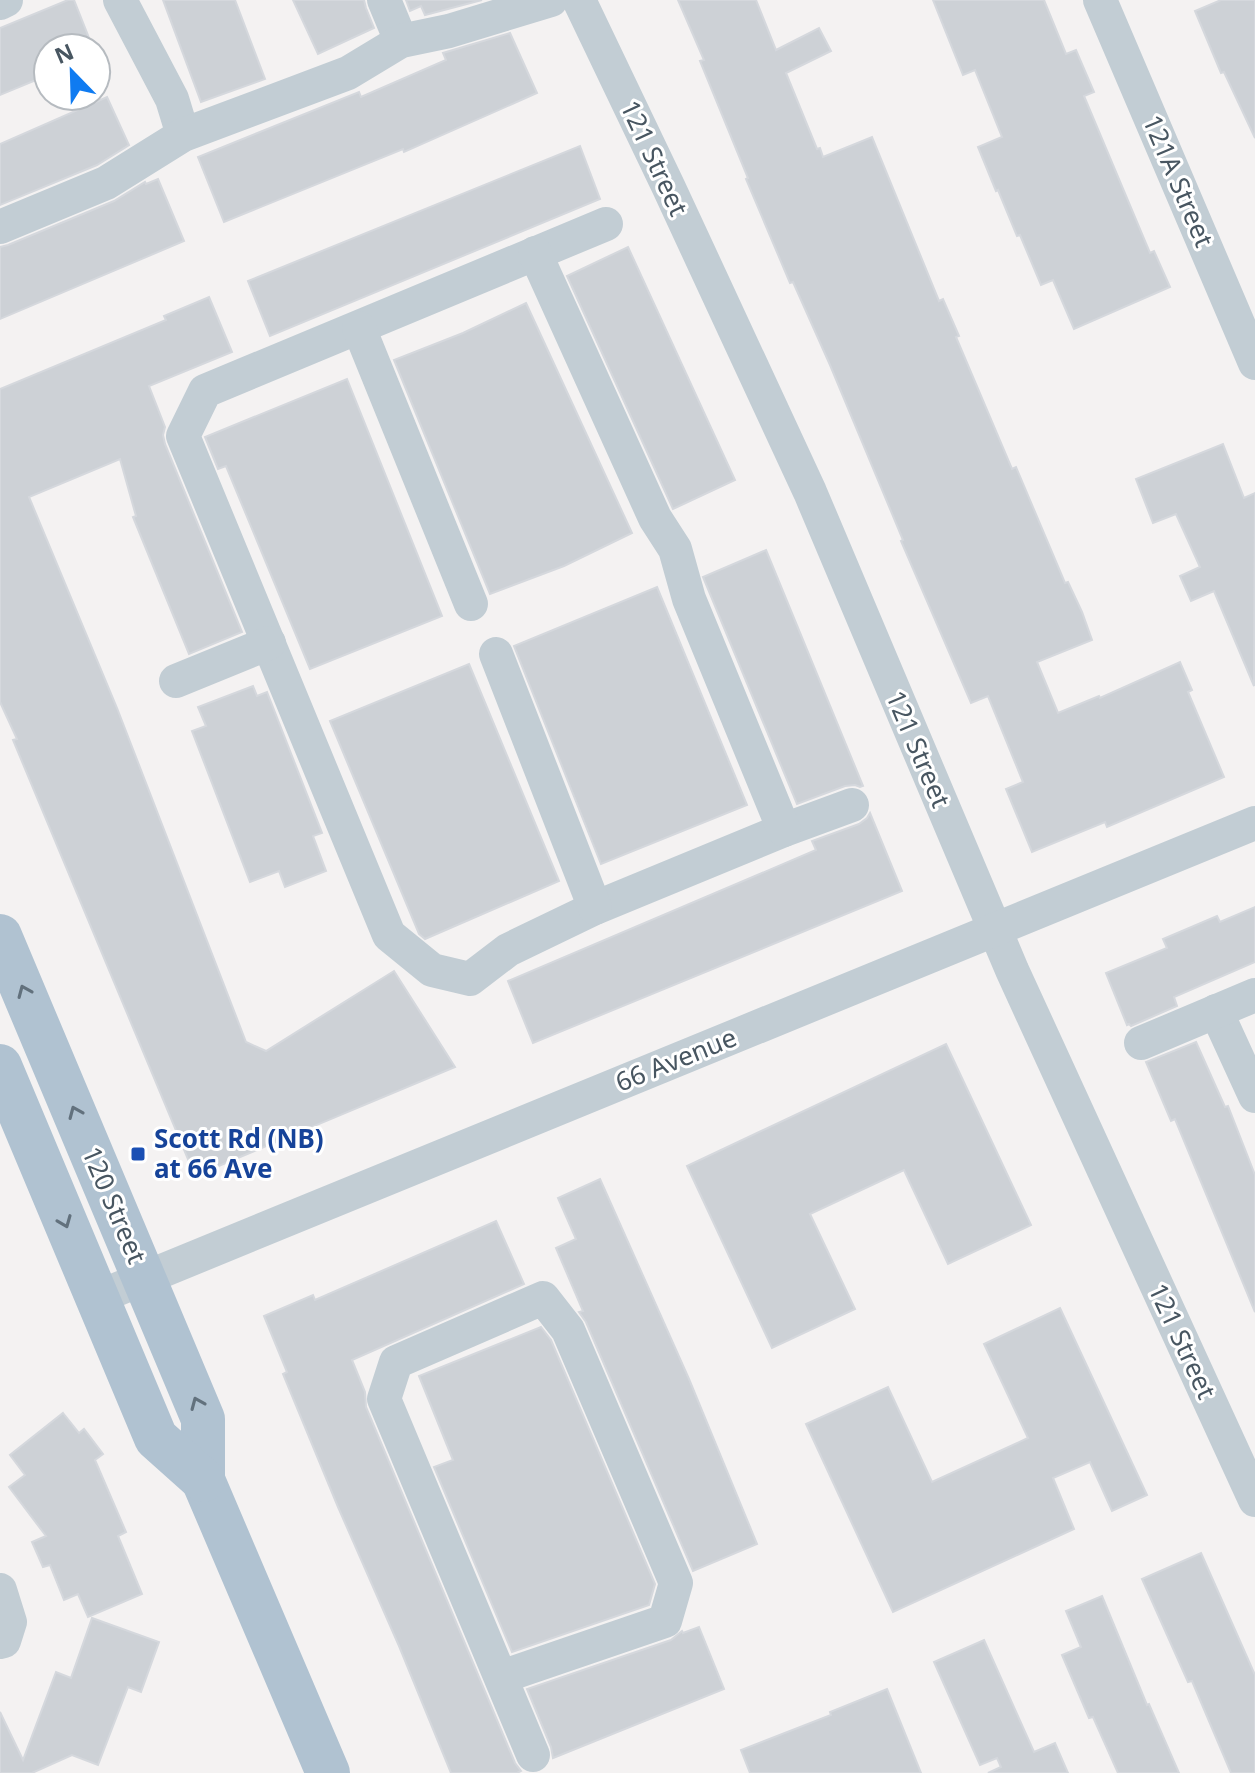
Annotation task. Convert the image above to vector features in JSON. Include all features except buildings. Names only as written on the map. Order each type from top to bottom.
[{"type":"main road","name":"120 Street","points":[[0,936],[203,1419],[203,1480],[328,1773]]},
{"type":"main road","name":"120 Street","points":[[0,1066],[156,1438],[203,1480]]},
{"type":"street","points":[[0,3],[6,0]]},
{"type":"street","points":[[120,0],[172,99],[183,135]]},
{"type":"street","points":[[384,0],[401,41]]},
{"type":"street","points":[[0,227],[106,183],[183,135],[348,73],[401,41],[449,31],[551,0]]},
{"type":"street","name":"121 Street","points":[[579,0],[810,492],[995,929],[1255,1500]]},
{"type":"street","name":"121A Street","points":[[1100,0],[1255,363]]},
{"type":"street","points":[[606,224],[205,391],[183,436],[389,935],[432,970],[470,979],[508,950],[595,908],[852,805]]},
{"type":"street","points":[[535,253],[655,518],[675,549],[689,599],[784,830]]},
{"type":"street","points":[[359,328],[471,604]]},
{"type":"street","points":[[176,681],[269,643]]},
{"type":"street","points":[[496,654],[595,908]]},
{"type":"street","name":"66 Avenue","points":[[96,1298],[1255,823]]},
{"type":"street","points":[[1141,1043],[1255,995]]},
{"type":"street","points":[[1216,1011],[1255,1096]]},
{"type":"street","points":[[501,1677],[665,1621],[676,1583],[568,1330],[543,1298],[396,1362],[384,1399],[533,1755]]},
{"type":"street","points":[[0,1590],[10,1622],[4,1641],[0,1642]]},
{"type":"place","name":"Scott Rd (NB) at 66 Ave","points":[[138,1154]]}]
